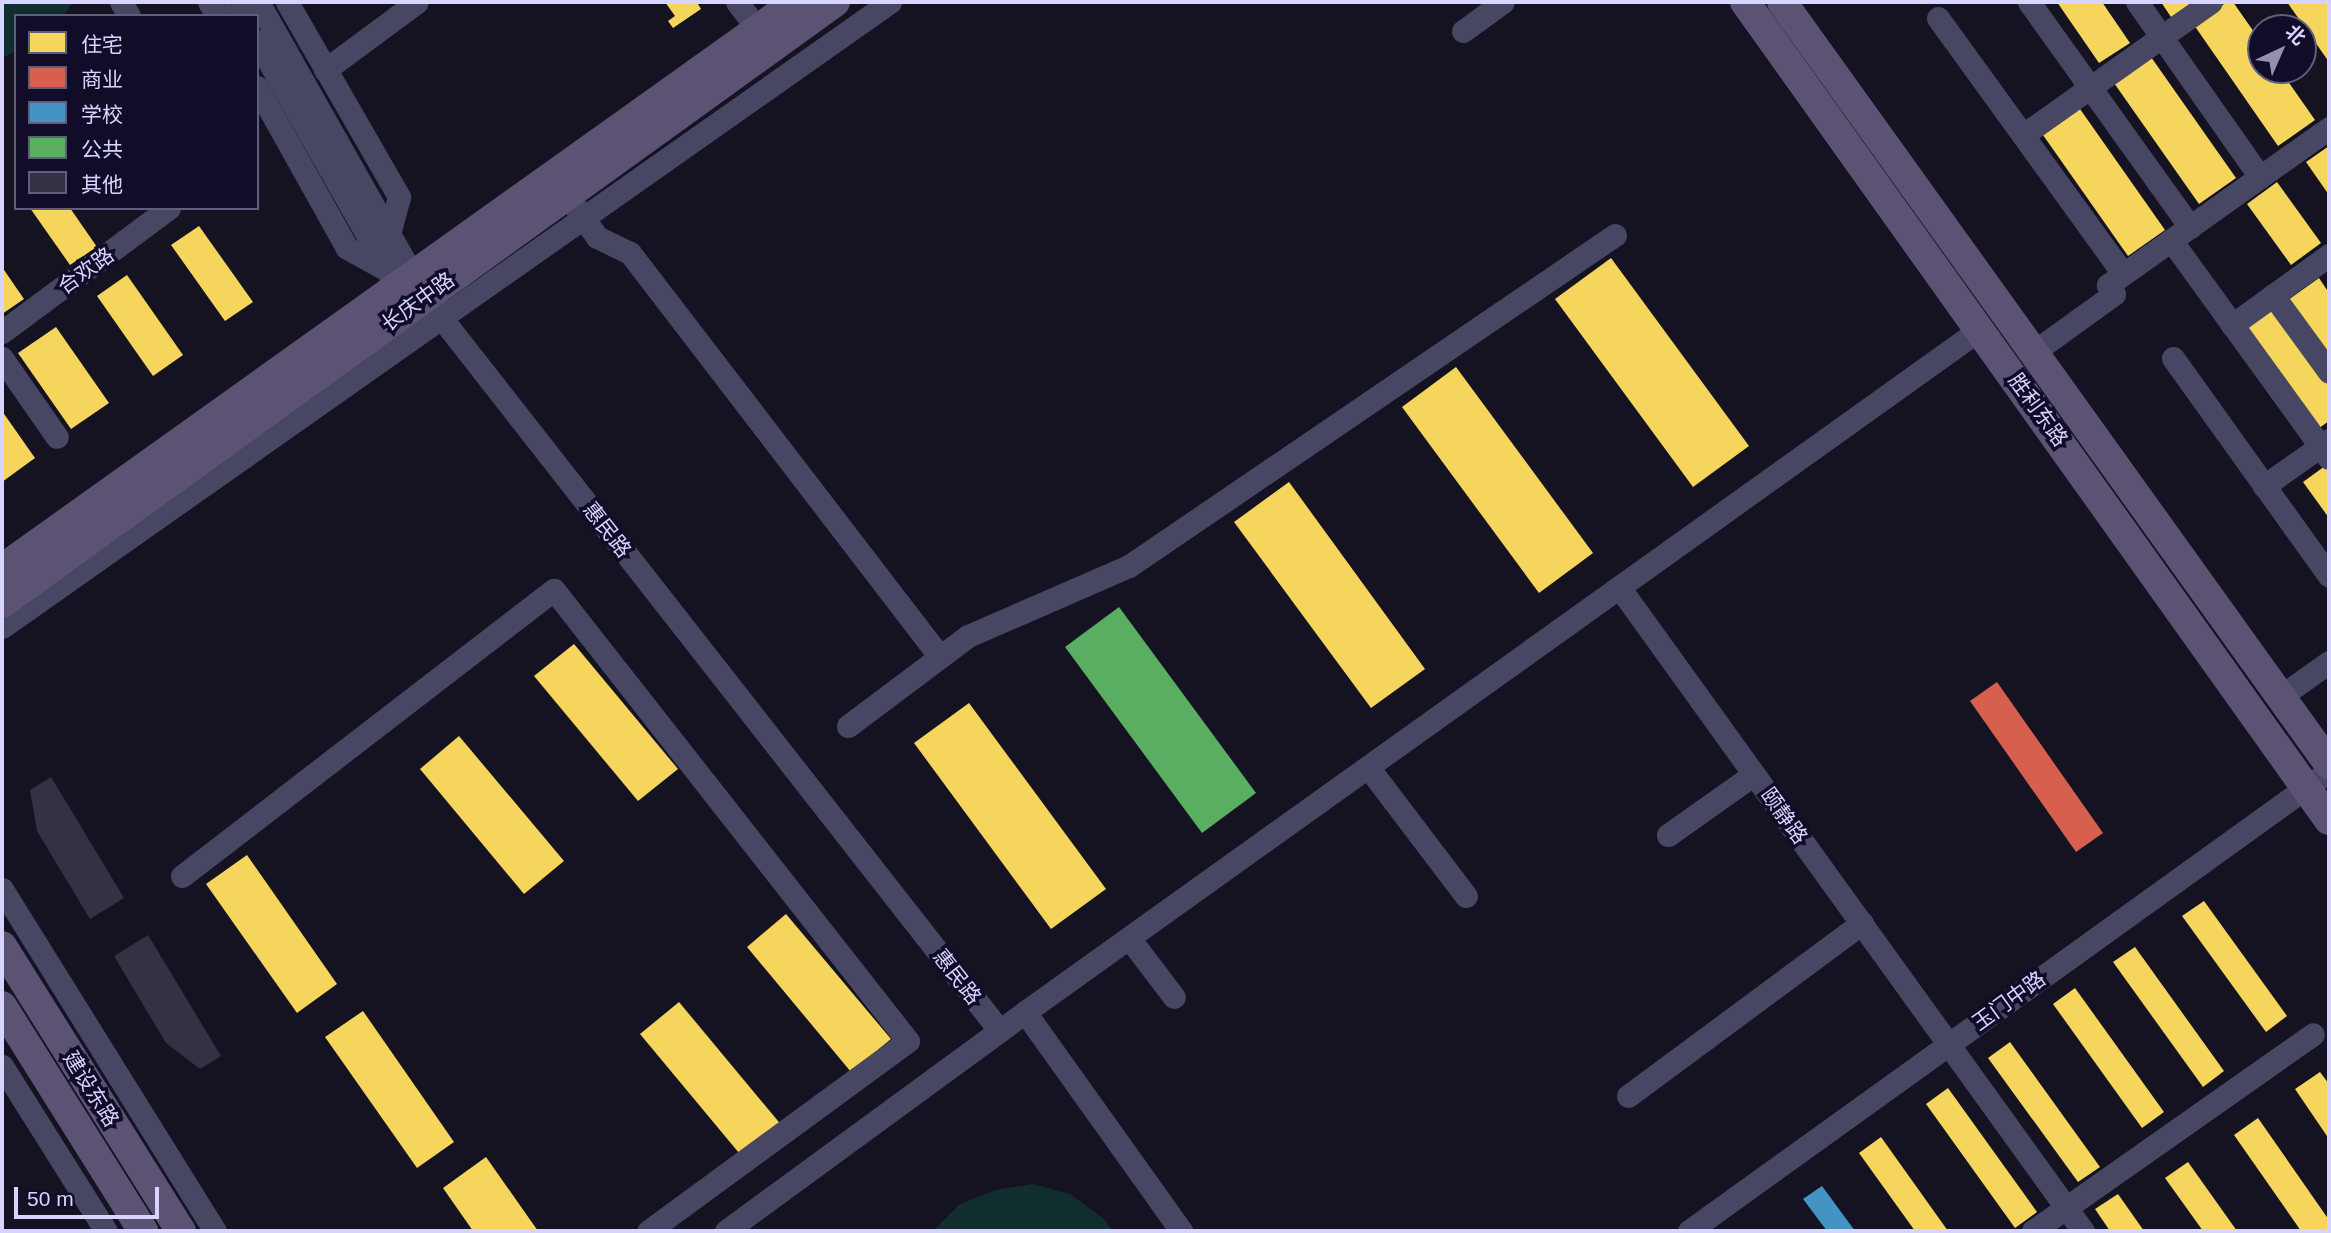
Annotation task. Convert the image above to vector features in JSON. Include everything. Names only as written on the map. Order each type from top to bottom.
[{"type":"main road","name":"长庆中路","points":[[575,206],[758,30],[796,2]]},
{"type":"main road","name":"长庆中路","points":[[2,569],[412,292],[575,206],[835,2]]},
{"type":"main road","name":"胜利东路","points":[[1745,2],[1980,329],[2318,780],[2329,820]]},
{"type":"main road","name":"胜利东路","points":[[1782,2],[2329,764]]},
{"type":"main road","name":"长庆中路","points":[[2,603],[412,292]]},
{"type":"main road","name":"建设东路","points":[[2,946],[181,1231]]},
{"type":"main road","name":"建设东路","points":[[2,1006],[143,1231]]},
{"type":"street","name":"惠民路","points":[[258,2],[389,234],[412,292]]},
{"type":"street","points":[[288,2],[399,197],[389,234]]},
{"type":"street","points":[[325,69],[417,2]]},
{"type":"street","points":[[737,2],[758,30]]},
{"type":"street","points":[[890,2],[575,206],[630,253],[940,657]]},
{"type":"street","points":[[1463,31],[1503,2]]},
{"type":"street","points":[[2029,2],[2090,87],[2180,233],[2232,325],[2326,448],[2264,486]]},
{"type":"street","points":[[2137,2],[2260,177]]},
{"type":"street","points":[[2023,135],[2211,2]]},
{"type":"street","points":[[1938,18],[2123,274]]},
{"type":"street","name":"惠民路","points":[[259,44],[412,292],[1000,1031]]},
{"type":"street","points":[[2,627],[412,292],[347,248],[259,91]]},
{"type":"street","points":[[2035,351],[2114,294],[2108,285],[2329,128]]},
{"type":"street","name":"合欢路","points":[[2,331],[166,210]]},
{"type":"street","points":[[848,726],[968,636],[1129,566],[1615,235]]},
{"type":"street","points":[[2232,325],[2273,295],[2326,266]]},
{"type":"street","points":[[2273,295],[2329,372]]},
{"type":"street","points":[[726,1231],[1025,1012],[1980,329]]},
{"type":"street","points":[[2,358],[57,437]]},
{"type":"street","points":[[2173,358],[2329,576]]},
{"type":"street","name":"颐静路","points":[[1619,587],[2083,1231]]},
{"type":"street","points":[[182,876],[554,590],[908,1041],[648,1231]]},
{"type":"street","points":[[2281,696],[2329,662]]},
{"type":"street","points":[[1368,767],[1466,896]]},
{"type":"street","points":[[1668,835],[1754,774]]},
{"type":"street","name":"玉门中路","points":[[1689,1231],[2318,780]]},
{"type":"street","points":[[2,889],[215,1231]]},
{"type":"street","points":[[1628,1096],[1862,923]]},
{"type":"street","points":[[1129,938],[1174,998]]},
{"type":"street","points":[[1025,1012],[1181,1231]]},
{"type":"street","points":[[2033,1231],[2313,1034]]},
{"type":"street","points":[[2,1066],[106,1231]]},
{"type":"green space","points":[[2,2],[73,2],[64,14],[14,14],[14,52],[2,58]]},
{"type":"green space","points":[[1033,1184],[1070,1194],[1103,1218],[1113,1231],[933,1231],[960,1204],[995,1190]]},
{"type":"building: 住宅","points":[[665,2],[702,2],[698,4],[701,9],[673,28],[668,21],[675,16]]},
{"type":"building: 住宅","points":[[2057,2],[2102,2],[2130,43],[2099,63]]},
{"type":"building: 住宅","points":[[2161,2],[2193,2],[2171,17]]},
{"type":"building: 住宅","points":[[2227,2],[2233,2],[2247,22],[2247,84],[2290,84],[2315,120],[2278,146],[2194,25]]},
{"type":"building: 住宅","points":[[2287,2],[2329,2],[2329,62],[2317,45],[2317,14],[2295,14]]},
{"type":"building: 住宅","points":[[2151,57],[2236,178],[2199,204],[2114,83]]},
{"type":"building: 住宅","points":[[2080,109],[2165,230],[2128,256],[2043,135]]},
{"type":"building: 住宅","points":[[2329,146],[2329,195],[2306,162]]},
{"type":"building: 住宅","points":[[2277,182],[2321,243],[2291,265],[2247,204]]},
{"type":"building: 住宅","points":[[31,210],[71,210],[97,247],[70,265]]},
{"type":"building: 住宅","points":[[199,226],[253,302],[225,321],[171,245]]},
{"type":"building: 住宅","points":[[1611,258],[1749,446],[1693,487],[1555,299]]},
{"type":"building: 住宅","points":[[2,267],[24,299],[2,314]]},
{"type":"building: 住宅","points":[[127,275],[183,355],[153,376],[97,296]]},
{"type":"building: 住宅","points":[[2319,278],[2329,293],[2329,365],[2284,303]]},
{"type":"building: 住宅","points":[[2277,307],[2329,378],[2329,421],[2315,431],[2243,331]]},
{"type":"building: 住宅","points":[[56,327],[109,403],[71,429],[18,353]]},
{"type":"building: 住宅","points":[[1456,367],[1593,553],[1539,593],[1402,407]]},
{"type":"building: 住宅","points":[[2,411],[35,458],[2,482]]},
{"type":"building: 住宅","points":[[2325,466],[2329,472],[2329,518],[2303,482]]},
{"type":"building: 住宅","points":[[1289,482],[1425,669],[1371,708],[1234,522]]},
{"type":"building: 住宅","points":[[574,644],[678,769],[638,801],[534,676]]},
{"type":"building: 住宅","points":[[969,703],[1106,889],[1051,929],[914,743]]},
{"type":"building: 住宅","points":[[459,736],[564,861],[524,894],[420,769]]},
{"type":"building: 住宅","points":[[247,855],[337,984],[297,1013],[206,884]]},
{"type":"building: 住宅","points":[[2204,901],[2287,1016],[2266,1032],[2182,916]]},
{"type":"building: 住宅","points":[[786,914],[891,1039],[851,1072],[747,947]]},
{"type":"building: 住宅","points":[[2135,947],[2224,1071],[2203,1087],[2113,962]]},
{"type":"building: 住宅","points":[[2075,988],[2164,1112],[2142,1128],[2053,1004]]},
{"type":"building: 住宅","points":[[679,1002],[783,1127],[744,1159],[640,1034]]},
{"type":"building: 住宅","points":[[363,1011],[454,1142],[417,1168],[325,1037]]},
{"type":"building: 住宅","points":[[2010,1042],[2100,1167],[2078,1182],[1988,1058]]},
{"type":"building: 住宅","points":[[2320,1072],[2329,1084],[2329,1139],[2295,1089]]},
{"type":"building: 住宅","points":[[1948,1088],[2037,1212],[2015,1228],[1926,1104]]},
{"type":"building: 住宅","points":[[2258,1118],[2329,1220],[2329,1231],[2301,1231],[2234,1135]]},
{"type":"building: 住宅","points":[[1881,1137],[1948,1231],[1915,1231],[1859,1153]]},
{"type":"building: 住宅","points":[[486,1157],[538,1231],[473,1231],[443,1188]]},
{"type":"building: 住宅","points":[[2188,1162],[2237,1231],[2203,1231],[2165,1178]]},
{"type":"building: 住宅","points":[[2118,1194],[2144,1231],[2110,1231],[2095,1209]]},
{"type":"building: 商业","points":[[1997,682],[2103,833],[2076,852],[1970,701]]},
{"type":"building: 学校","points":[[1822,1186],[1855,1231],[1827,1231],[1803,1199]]},
{"type":"building: 公共","points":[[1119,607],[1256,793],[1202,833],[1065,647]]},
{"type":"building: 其他","points":[[51,777],[124,898],[90,919],[37,831],[30,790]]},
{"type":"building: 其他","points":[[148,935],[221,1056],[200,1069],[166,1043],[114,956]]}]
